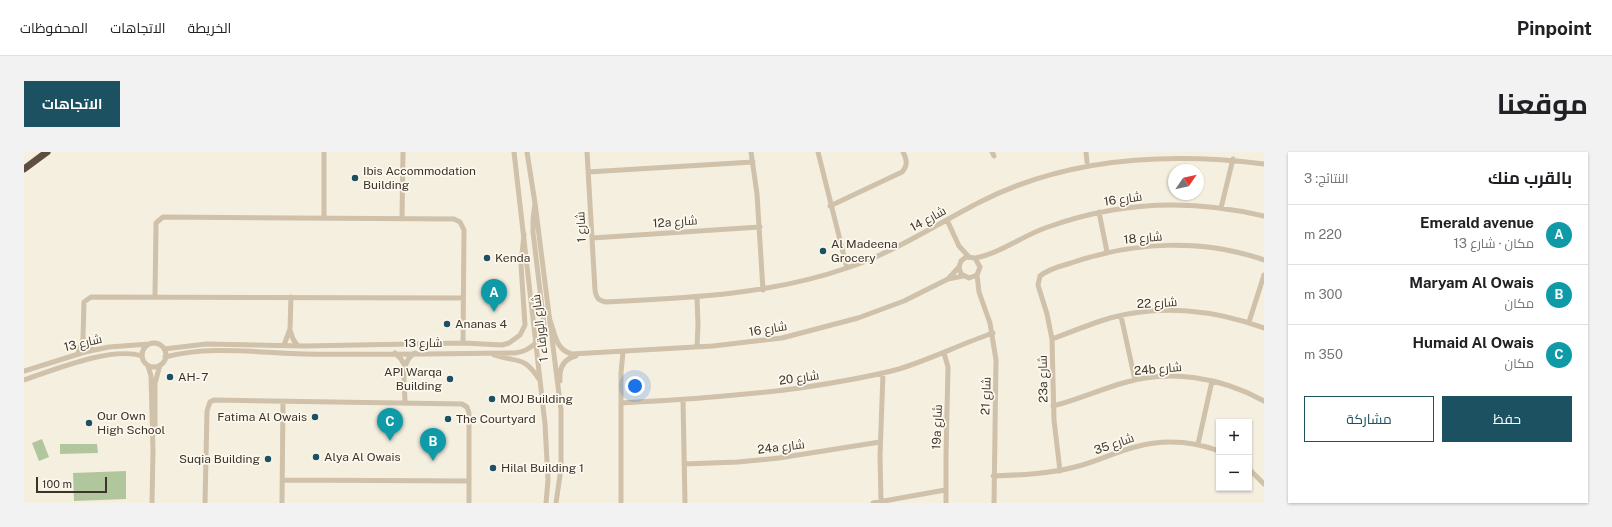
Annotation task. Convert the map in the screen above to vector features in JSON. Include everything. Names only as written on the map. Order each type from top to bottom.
[{"type":"highway","points":[[24,169],[47,152]]},
{"type":"street","points":[[324,152],[324,218]]},
{"type":"street","points":[[402,219],[403,152]]},
{"type":"street","name":"شارع الورقاء 1","points":[[514,152],[541,382],[548,480],[546,503]]},
{"type":"street","name":"شارع الورقاء 1","points":[[527,152],[536,203],[560,400],[562,432],[561,468],[556,503]]},
{"type":"street","name":"شارع 1","points":[[587,152],[595,290],[596,297],[599,300]]},
{"type":"street","points":[[751,152],[760,227],[763,290]]},
{"type":"street","points":[[818,152],[830,206],[847,268]]},
{"type":"street","points":[[830,206],[902,172],[907,164],[903,152]]},
{"type":"street","points":[[1086,152],[1087,162]]},
{"type":"street","name":"شارع 14","points":[[599,300],[606,302],[697,297],[763,290],[847,268],[901,245],[979,202],[1014,186],[1087,162],[1152,153],[1231,158],[1264,164]]},
{"type":"street","points":[[1223,208],[1231,158]]},
{"type":"street","points":[[588,172],[753,162]]},
{"type":"street","points":[[536,203],[533,226],[544,324],[542,332],[536,343]]},
{"type":"street","name":"شارع 16","points":[[975,258],[992,253],[1042,229],[1097,212],[1117,208],[1187,205],[1223,208],[1264,216]]},
{"type":"street","points":[[1097,212],[1107,252]]},
{"type":"street","points":[[155,296],[156,223],[163,217],[454,219],[460,222],[464,230],[463,343]]},
{"type":"street","points":[[945,221],[954,239],[969,257]]},
{"type":"street","name":"12a شارع","points":[[592,238],[760,227]]},
{"type":"street","name":"شارع 13","points":[[164,349],[198,344],[506,344],[515,340],[522,332],[525,321],[521,265],[524,234]]},
{"type":"street","points":[[959,246],[961,261],[959,267],[961,274],[966,277],[977,275],[980,267],[975,258],[969,257],[961,261]]},
{"type":"street","name":"شارع 18","points":[[1040,289],[1038,280],[1044,273],[1078,260],[1107,252],[1148,246],[1174,246],[1226,250],[1264,260]]},
{"type":"street","name":"شارع 16","points":[[980,267],[992,253]]},
{"type":"street","name":"شارع 16","points":[[948,279],[959,267]]},
{"type":"street","name":"شارع 21","points":[[977,275],[980,292],[993,335],[997,374],[993,474],[994,503]]},
{"type":"street","points":[[1249,322],[1264,275]]},
{"type":"street","name":"شارع 16","points":[[550,320],[557,342],[561,349],[569,354],[581,355],[699,347],[782,338],[832,326],[881,310],[948,279],[966,277]]},
{"type":"street","name":"شارع 21","points":[[966,277],[980,292]]},
{"type":"street","name":"23a شارع","points":[[1040,289],[1052,339],[1053,406],[1060,470]]},
{"type":"street","points":[[78,354],[83,338],[84,307],[87,299],[95,296],[463,298]]},
{"type":"street","points":[[291,297],[290,329],[293,340],[297,345]]},
{"type":"street","points":[[697,297],[699,347]]},
{"type":"street","name":"شارع 22","points":[[1052,339],[1100,321],[1121,316],[1158,311],[1195,312],[1249,322],[1264,328]]},
{"type":"street","points":[[1121,316],[1135,380]]},
{"type":"street","points":[[284,345],[290,329]]},
{"type":"street","name":"شارع 20","points":[[621,403],[683,400],[791,389],[850,380],[883,373],[914,364],[973,341],[993,335]]},
{"type":"street","points":[[83,338],[93,350]]},
{"type":"street","name":"شارع 13","points":[[165,357],[199,352],[305,354],[522,352],[536,343]]},
{"type":"street","points":[[149,344],[157,344],[164,349],[164,362],[160,365],[154,367],[148,366],[144,363],[142,356],[144,349],[149,344]]},
{"type":"street","name":"شارع 13","points":[[24,371],[93,350],[149,344]]},
{"type":"street","points":[[621,352],[621,503]]},
{"type":"street","name":"شارع 13","points":[[24,380],[60,367],[89,359],[127,353],[142,356]]},
{"type":"street","points":[[395,353],[405,366]]},
{"type":"street","points":[[405,402],[405,366],[408,358],[415,353]]},
{"type":"street","points":[[490,353],[517,359],[525,363],[532,368],[541,382]]},
{"type":"street","name":"19a شارع","points":[[944,353],[948,367],[946,503]]},
{"type":"street","name":"شارع 16","points":[[560,400],[561,367],[568,359],[581,355]]},
{"type":"street","points":[[153,450],[155,436],[155,383],[160,365]]},
{"type":"street","points":[[148,366],[150,376],[153,450],[152,503]]},
{"type":"street","points":[[882,501],[880,442],[883,373]]},
{"type":"street","name":"24b شارع","points":[[1053,406],[1080,399],[1111,387],[1135,380],[1175,376],[1195,377],[1212,381],[1248,392],[1264,401]]},
{"type":"street","points":[[1198,444],[1212,381]]},
{"type":"street","points":[[205,503],[206,411],[210,402],[214,400],[459,403],[467,407],[469,413],[469,503]]},
{"type":"street","points":[[683,400],[685,503]]},
{"type":"street","points":[[282,503],[283,401]]},
{"type":"street","name":"24a شارع","points":[[684,464],[738,462],[779,458],[880,442]]},
{"type":"street","name":"شارع 35","points":[[993,474],[1015,474],[1060,470],[1086,464],[1150,443],[1166,442],[1198,444],[1216,450]]},
{"type":"street","points":[[1252,472],[1264,484]]},
{"type":"street","points":[[282,480],[469,481]]},
{"type":"street","points":[[873,503],[945,490]]},
{"type":"green space","points":[[42,439],[49,457],[39,461],[32,443]]},
{"type":"green space","points":[[60,444],[97,444],[98,453],[60,454]]},
{"type":"green space","points":[[126,471],[126,499],[74,501],[73,473]]},
{"type":"place","name":"Ibis Accommodation Building","points":[[355,178]]},
{"type":"place","name":"Al Madeena Grocery","points":[[823,251]]},
{"type":"place","name":"Kenda","points":[[487,258]]},
{"type":"place","name":"Emerald avenue","points":[[494,312]]},
{"type":"place","name":"Ananas 4","points":[[447,324]]},
{"type":"place","name":"AH- 7","points":[[170,377]]},
{"type":"place","name":"API Warqa Building","points":[[450,379]]},
{"type":"place","name":"MOJ Building","points":[[492,399]]},
{"type":"place","name":"Fatima Al Owais","points":[[315,417]]},
{"type":"place","name":"The Courtyard","points":[[448,419]]},
{"type":"place","name":"Our Own High School","points":[[89,423]]},
{"type":"place","name":"Humaid Al Owais","points":[[390,441]]},
{"type":"place","name":"Alya Al Owais","points":[[316,457]]},
{"type":"place","name":"Suqia Building","points":[[268,459]]},
{"type":"place","name":"Maryam Al Owais","points":[[433,461]]},
{"type":"place","name":"Hilal Building 1","points":[[493,468]]}]
